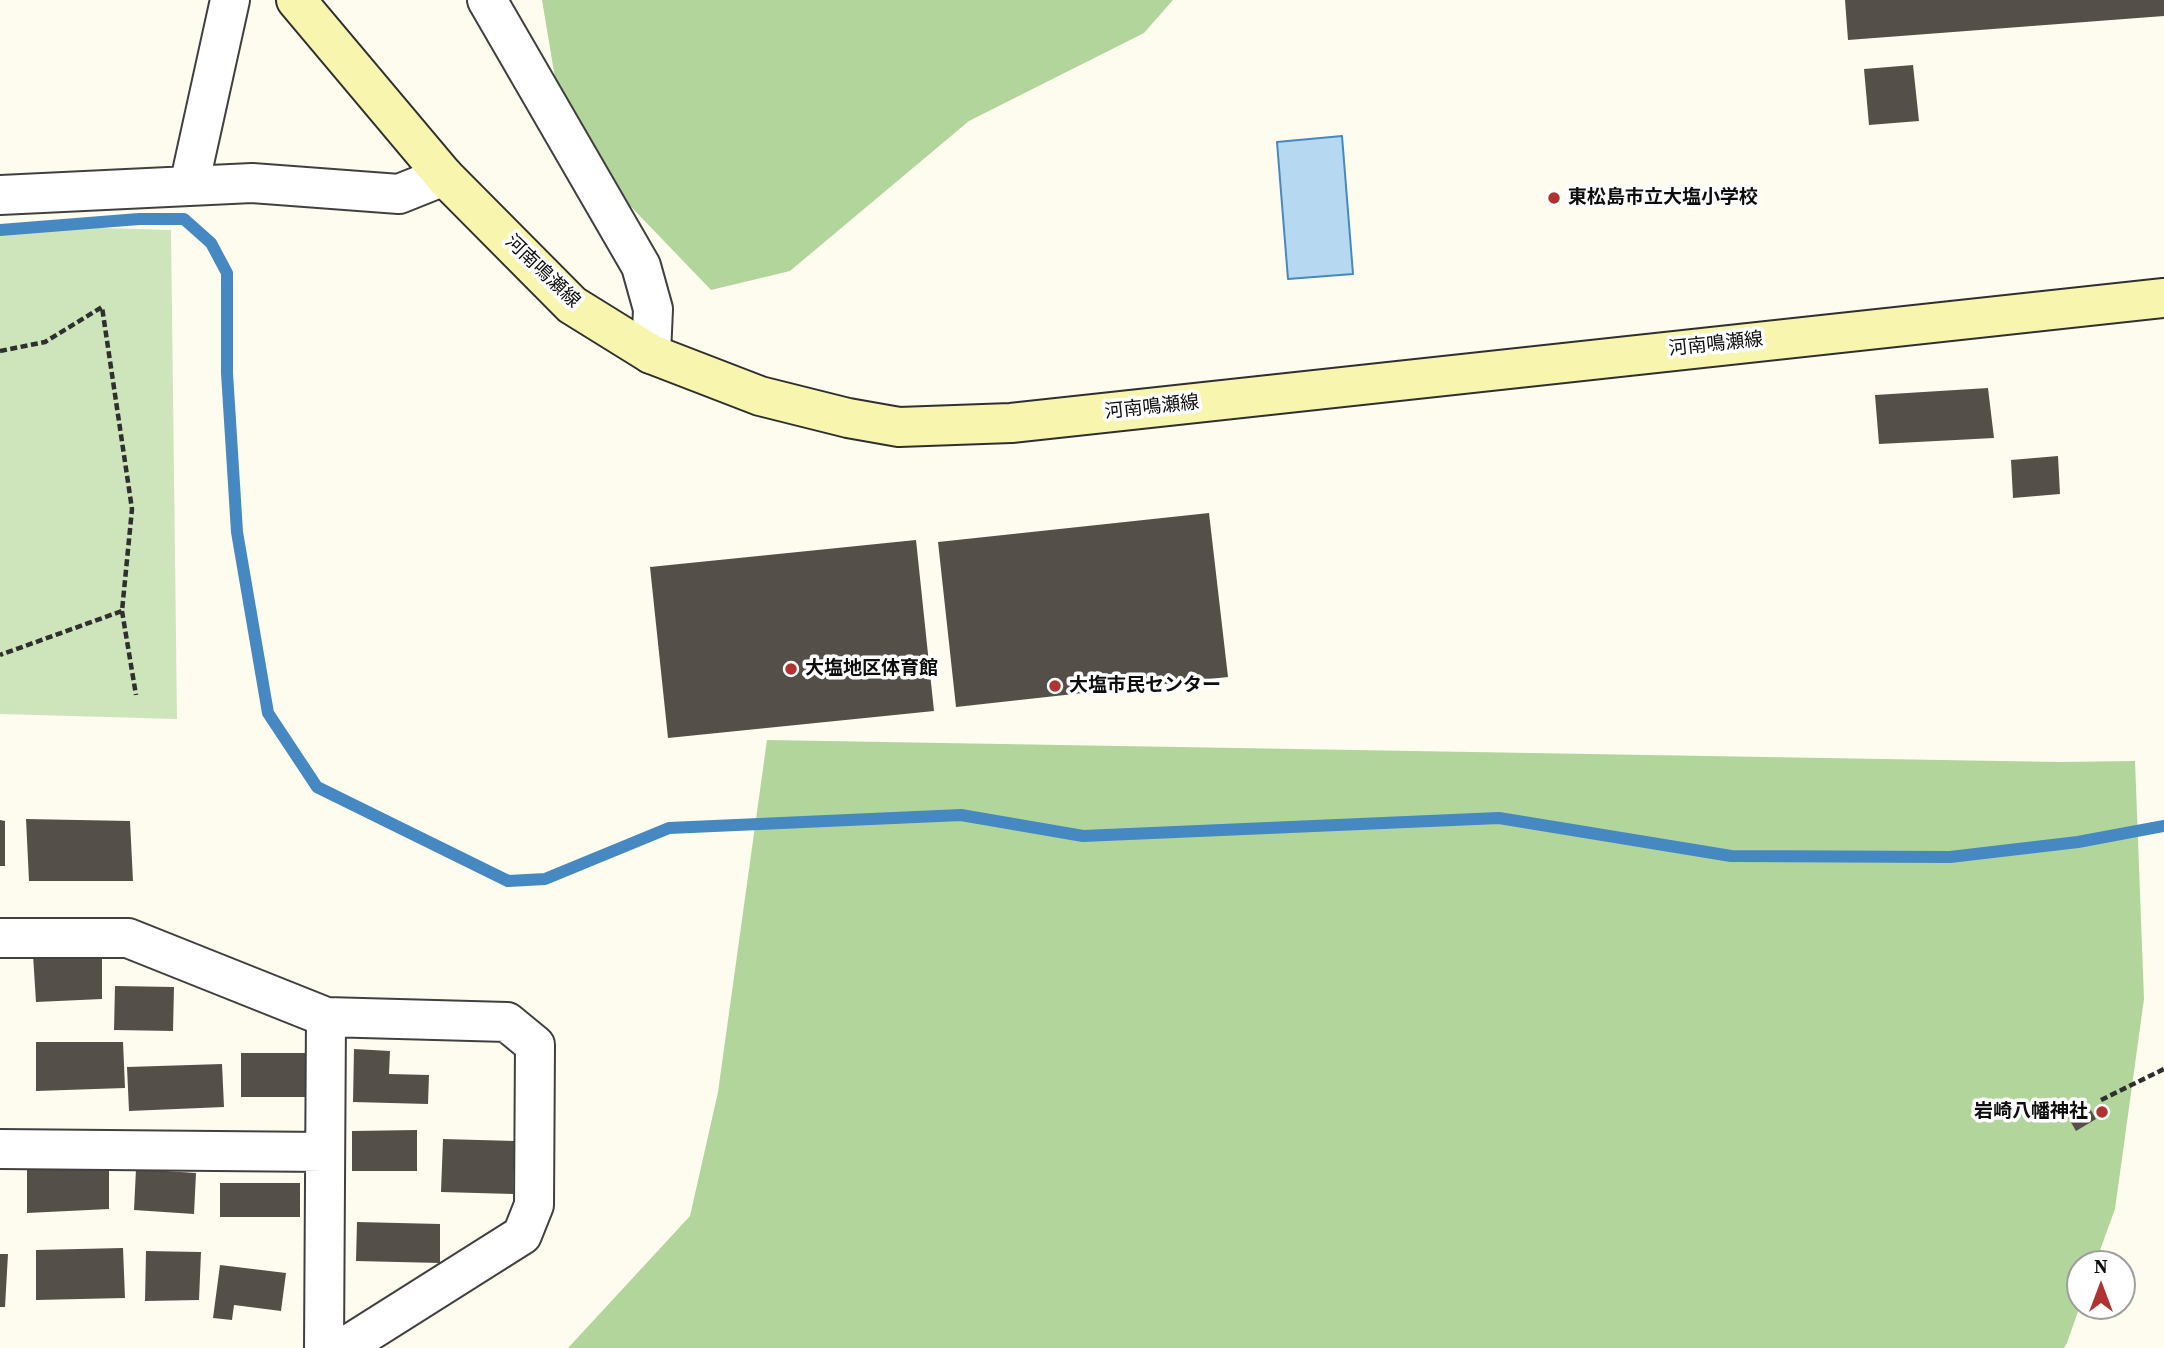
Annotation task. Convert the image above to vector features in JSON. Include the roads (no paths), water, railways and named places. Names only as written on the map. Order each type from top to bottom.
[{"type":"main road","name":"河南鳴瀬線","points":[[296,0],[444,176],[572,305],[651,354],[761,396],[848,418],[899,427],[997,424],[2164,298]]},
{"type":"street","points":[[189,186],[230,0]]},
{"type":"street","points":[[487,0],[641,266],[653,309],[651,354]]},
{"type":"street","points":[[0,195],[252,183],[399,194],[444,176]]},
{"type":"street","points":[[0,937],[128,938],[326,1017],[507,1022],[535,1045],[534,1205],[522,1235],[343,1348]]},
{"type":"street","points":[[324,1348],[326,1017]]},
{"type":"street","points":[[0,1149],[324,1152]]},
{"type":"water","points":[[1342,136],[1353,274],[1288,279],[1277,142]]},
{"type":"waterway","points":[[0,230],[139,219],[184,219],[211,243],[227,273],[227,373],[237,532],[268,713],[317,787],[508,881],[545,879],[669,828],[961,815],[1083,836],[1499,818],[1731,856],[1950,857],[2078,842],[2164,826]]},
{"type":"place","name":"東松島市立大塩小学校","points":[[1554,198]]},
{"type":"place","name":"大塩地区体育館","points":[[791,669]]},
{"type":"place","name":"大塩市民センター","points":[[1055,686]]},
{"type":"place","name":"岩崎八幡神社","points":[[2102,1112]]}]
